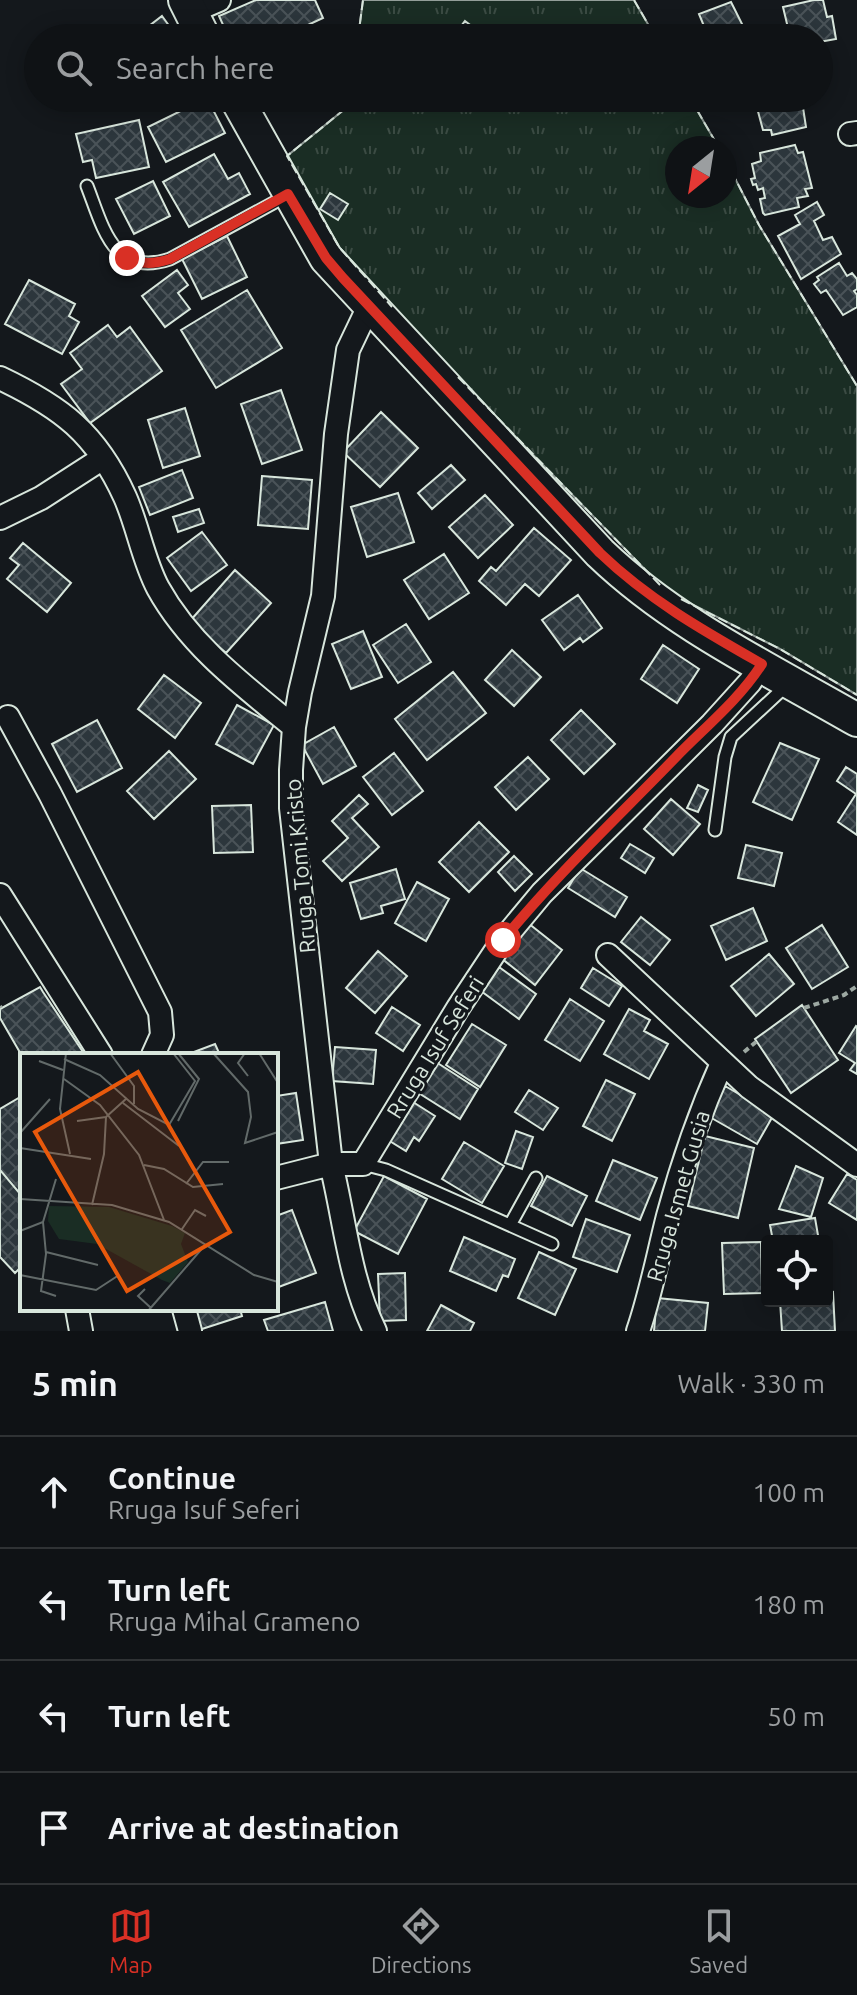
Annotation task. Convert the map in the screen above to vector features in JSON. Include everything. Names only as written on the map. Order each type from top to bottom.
[{"type":"street","points":[[244,112],[326,258],[622,575],[663,606],[857,720]]},
{"type":"street","name":"Rruga Tomi Kristo","points":[[369,306],[348,350],[336,434],[323,596],[294,727],[291,808],[331,1164],[350,1261],[375,1331]]},
{"type":"street","points":[[0,378],[37,395],[66,415],[103,458],[124,496],[158,587],[186,630],[222,668],[294,727]]},
{"type":"street","points":[[0,518],[41,498],[103,458]]},
{"type":"street","name":"Rruga Isuf Seferi","points":[[363,1164],[503,940],[542,893],[712,724],[762,664]]},
{"type":"street","points":[[8,717],[160,1012],[162,1035],[154,1053]]},
{"type":"street","points":[[0,895],[100,1053]]},
{"type":"street","points":[[608,955],[749,1087],[857,1165]]},
{"type":"street","name":"Rruga Ismet Gusia","points":[[638,1331],[678,1184],[704,1105],[722,1063]]},
{"type":"street","points":[[278,1177],[331,1164],[363,1164]]},
{"type":"street","points":[[77,1311],[81,1331]]},
{"type":"street","points":[[185,1311],[190,1331]]},
{"type":"lane","points":[[87,186],[107,238],[116,250],[139,263],[154,264],[170,259],[288,194]]},
{"type":"lane","points":[[715,830],[725,757],[731,737],[791,681]]},
{"type":"lane","points":[[363,1164],[386,1170],[552,1244]]},
{"type":"lane","points":[[510,1225],[536,1178]]},
{"type":"path","points":[[804,1008],[844,995],[857,986]]},
{"type":"green space","points":[[363,0],[634,0],[648,24],[360,24]]},
{"type":"green space","points":[[341,112],[698,112],[712,136],[665,136],[665,208],[737,208],[737,182],[759,225],[857,386],[857,695],[780,649],[666,591],[427,346],[339,247],[287,156]]},
{"type":"building","points":[[256,0],[315,0],[323,18],[310,24],[223,24],[219,16]]},
{"type":"building","points":[[823,0],[827,17],[832,16],[836,39],[833,40],[833,24],[787,24],[783,7]]},
{"type":"building","points":[[731,2],[742,24],[703,24],[699,14]]},
{"type":"building","points":[[162,16],[168,24],[152,24]]},
{"type":"building","points":[[179,112],[214,112],[225,133],[166,162],[148,127]]},
{"type":"building","points":[[758,112],[804,112],[806,127],[772,135],[771,130],[763,130]]},
{"type":"building","points":[[139,120],[149,167],[96,178],[92,160],[83,162],[76,134]]},
{"type":"building","points":[[795,145],[798,153],[803,152],[812,188],[805,189],[808,196],[797,198],[799,207],[765,215],[760,199],[765,198],[763,188],[758,190],[756,184],[753,185],[752,164],[761,161],[760,153]]},
{"type":"building","points":[[214,154],[228,179],[239,173],[250,194],[189,227],[163,182]]},
{"type":"building","points":[[153,181],[170,216],[134,234],[116,199]]},
{"type":"building","points":[[330,193],[348,204],[338,220],[320,209]]},
{"type":"building","points":[[817,202],[824,215],[814,221],[823,240],[832,237],[841,254],[801,279],[778,236],[800,224],[795,215]]},
{"type":"building","points":[[227,236],[247,277],[202,299],[182,259]]},
{"type":"building","points":[[839,263],[847,276],[852,273],[857,279],[857,289],[854,291],[857,307],[843,315],[826,290],[821,293],[814,284],[819,280],[817,277]]},
{"type":"building","points":[[177,270],[188,285],[178,293],[190,309],[165,327],[142,296]]},
{"type":"building","points":[[29,280],[75,304],[69,316],[79,322],[62,354],[5,324]]},
{"type":"building","points":[[247,290],[282,348],[216,388],[181,330]]},
{"type":"building","points":[[108,325],[117,337],[130,327],[162,371],[90,423],[61,384],[82,369],[70,353]]},
{"type":"building","points":[[281,390],[302,450],[262,464],[241,404]]},
{"type":"building","points":[[185,408],[200,456],[163,468],[148,420]]},
{"type":"building","points":[[381,412],[418,448],[380,487],[343,452]]},
{"type":"building","points":[[451,465],[465,480],[432,509],[418,493]]},
{"type":"building","points":[[182,470],[193,498],[150,515],[139,487]]},
{"type":"building","points":[[262,476],[312,480],[308,529],[258,525]]},
{"type":"building","points":[[398,493],[414,542],[367,557],[351,507]]},
{"type":"building","points":[[485,495],[513,525],[478,558],[449,527]]},
{"type":"building","points":[[199,509],[204,523],[178,532],[173,517]]},
{"type":"building","points":[[534,528],[571,560],[539,596],[525,584],[506,605],[479,581],[491,567],[496,571]]},
{"type":"building","points":[[202,532],[227,565],[191,591],[167,558]]},
{"type":"building","points":[[23,543],[71,583],[47,612],[7,579],[19,565],[10,558]]},
{"type":"building","points":[[444,554],[469,593],[429,619],[404,580]]},
{"type":"building","points":[[235,570],[271,603],[226,653],[190,621]]},
{"type":"building","points":[[578,595],[602,628],[583,642],[580,638],[564,650],[542,620]]},
{"type":"building","points":[[406,624],[431,662],[398,683],[373,645]]},
{"type":"building","points":[[363,631],[382,677],[351,689],[332,644]]},
{"type":"building","points":[[663,645],[699,669],[677,703],[641,679]]},
{"type":"building","points":[[512,650],[541,677],[514,706],[485,680]]},
{"type":"building","points":[[453,672],[486,713],[427,760],[395,719]]},
{"type":"building","points":[[164,675],[201,703],[175,738],[138,709]]},
{"type":"building","points":[[237,705],[274,725],[253,764],[216,744]]},
{"type":"building","points":[[581,710],[615,744],[584,774],[551,740]]},
{"type":"building","points":[[97,720],[122,768],[77,792],[52,744]]},
{"type":"building","points":[[334,727],[356,766],[323,784],[302,745]]},
{"type":"building","points":[[780,743],[819,759],[792,820],[753,802]]},
{"type":"building","points":[[169,751],[196,779],[154,819],[127,791]]},
{"type":"building","points":[[394,753],[423,791],[392,815],[363,777]]},
{"type":"building","points":[[528,757],[549,779],[516,810],[495,787]]},
{"type":"building","points":[[846,767],[857,774],[857,835],[838,822],[856,794],[837,781]]},
{"type":"building","points":[[698,785],[708,790],[698,812],[687,808]]},
{"type":"building","points":[[359,795],[368,804],[352,818],[379,847],[342,881],[323,861],[348,838],[332,821]]},
{"type":"building","points":[[671,799],[700,824],[673,855],[644,829]]},
{"type":"building","points":[[251,805],[253,852],[214,853],[212,806]]},
{"type":"building","points":[[479,822],[509,852],[469,892],[439,862]]},
{"type":"building","points":[[630,844],[654,858],[645,873],[621,858]]},
{"type":"building","points":[[746,845],[782,853],[774,886],[738,878]]},
{"type":"building","points":[[514,856],[532,874],[515,891],[498,872]]},
{"type":"building","points":[[580,868],[627,897],[615,917],[568,888]]},
{"type":"building","points":[[396,869],[405,899],[381,906],[383,913],[361,919],[350,883]]},
{"type":"building","points":[[417,882],[449,899],[426,941],[395,923]]},
{"type":"building","points":[[753,908],[767,941],[726,960],[711,926]]},
{"type":"building","points":[[641,917],[670,940],[650,965],[621,942]]},
{"type":"building","points":[[528,923],[562,950],[535,985],[501,958]]},
{"type":"building","points":[[822,925],[848,967],[812,989],[786,948]]},
{"type":"building","points":[[378,951],[407,976],[375,1013],[346,988]]},
{"type":"building","points":[[769,954],[794,984],[756,1016],[731,986]]},
{"type":"building","points":[[499,967],[536,994],[519,1019],[481,991]]},
{"type":"building","points":[[593,968],[622,986],[609,1006],[581,988]]},
{"type":"building","points":[[40,987],[84,1053],[20,1053],[0,1018],[0,1009]]},
{"type":"building","points":[[570,999],[604,1021],[580,1061],[545,1040]]},
{"type":"building","points":[[802,1005],[838,1060],[791,1093],[755,1039]]},
{"type":"building","points":[[392,1007],[420,1025],[403,1051],[376,1033]]},
{"type":"building","points":[[629,1009],[650,1020],[644,1031],[668,1044],[649,1079],[604,1054]]},
{"type":"building","points":[[472,1024],[506,1045],[480,1087],[446,1065]]},
{"type":"building","points":[[856,1026],[857,1074],[850,1070],[855,1063],[839,1053]]},
{"type":"building","points":[[215,1044],[219,1053],[191,1053]]},
{"type":"building","points":[[335,1047],[376,1050],[373,1084],[332,1081]]},
{"type":"building","points":[[436,1062],[478,1089],[460,1119],[417,1092]]},
{"type":"building","points":[[606,1080],[635,1094],[612,1141],[583,1126]]},
{"type":"building","points":[[725,1086],[774,1114],[757,1144],[708,1116]]},
{"type":"building","points":[[529,1090],[558,1108],[543,1130],[515,1112]]},
{"type":"building","points":[[296,1093],[303,1140],[278,1144],[278,1096]]},
{"type":"building","points":[[20,1097],[20,1194],[0,1170],[0,1109]]},
{"type":"building","points":[[413,1102],[435,1116],[419,1141],[414,1137],[406,1151],[388,1140]]},
{"type":"building","points":[[516,1131],[533,1137],[522,1169],[505,1163]]},
{"type":"building","points":[[705,1136],[754,1148],[738,1218],[688,1206]]},
{"type":"building","points":[[464,1142],[504,1166],[482,1203],[442,1179]]},
{"type":"building","points":[[613,1160],[657,1178],[640,1220],[596,1201]]},
{"type":"building","points":[[796,1166],[823,1178],[811,1217],[779,1209]]},
{"type":"building","points":[[0,1170],[20,1194],[20,1268],[15,1273],[0,1257]]},
{"type":"building","points":[[847,1174],[857,1180],[857,1220],[829,1203]]},
{"type":"building","points":[[384,1176],[427,1199],[398,1254],[354,1231]]},
{"type":"building","points":[[547,1176],[587,1196],[572,1226],[531,1206]]},
{"type":"building","points":[[292,1210],[316,1273],[278,1287],[278,1215]]},
{"type":"building","points":[[815,1218],[818,1235],[772,1235],[770,1225]]},
{"type":"building","points":[[586,1219],[630,1235],[617,1272],[573,1257]]},
{"type":"building","points":[[464,1237],[515,1259],[508,1277],[503,1275],[496,1291],[450,1271]]},
{"type":"building","points":[[761,1242],[761,1293],[724,1294],[722,1243]]},
{"type":"building","points":[[539,1252],[576,1269],[555,1315],[518,1298]]},
{"type":"building","points":[[405,1273],[406,1320],[380,1321],[378,1274]]},
{"type":"building","points":[[833,1292],[835,1331],[782,1331],[780,1307],[833,1307]]},
{"type":"building","points":[[657,1298],[708,1303],[705,1331],[654,1331]]},
{"type":"building","points":[[325,1302],[333,1331],[268,1331],[264,1320]]},
{"type":"building","points":[[441,1305],[474,1323],[470,1331],[427,1331]]},
{"type":"building","points":[[193,1311],[241,1311],[242,1316],[199,1330]]},
{"type":"fence","points":[[360,24],[363,0]]},
{"type":"fence","points":[[634,0],[648,24]]},
{"type":"fence","points":[[341,112],[287,156],[339,247],[392,307]]},
{"type":"fence","points":[[698,112],[712,136]]},
{"type":"fence","points":[[737,182],[759,225],[857,386]]},
{"type":"fence","points":[[458,377],[661,586]]},
{"type":"fence","points":[[681,599],[780,649],[857,695]]},
{"type":"route","points":[[127,258],[154,264],[170,259],[288,194],[326,258],[343,278],[622,575],[692,625],[762,664],[712,724],[542,893],[503,940]]}]
